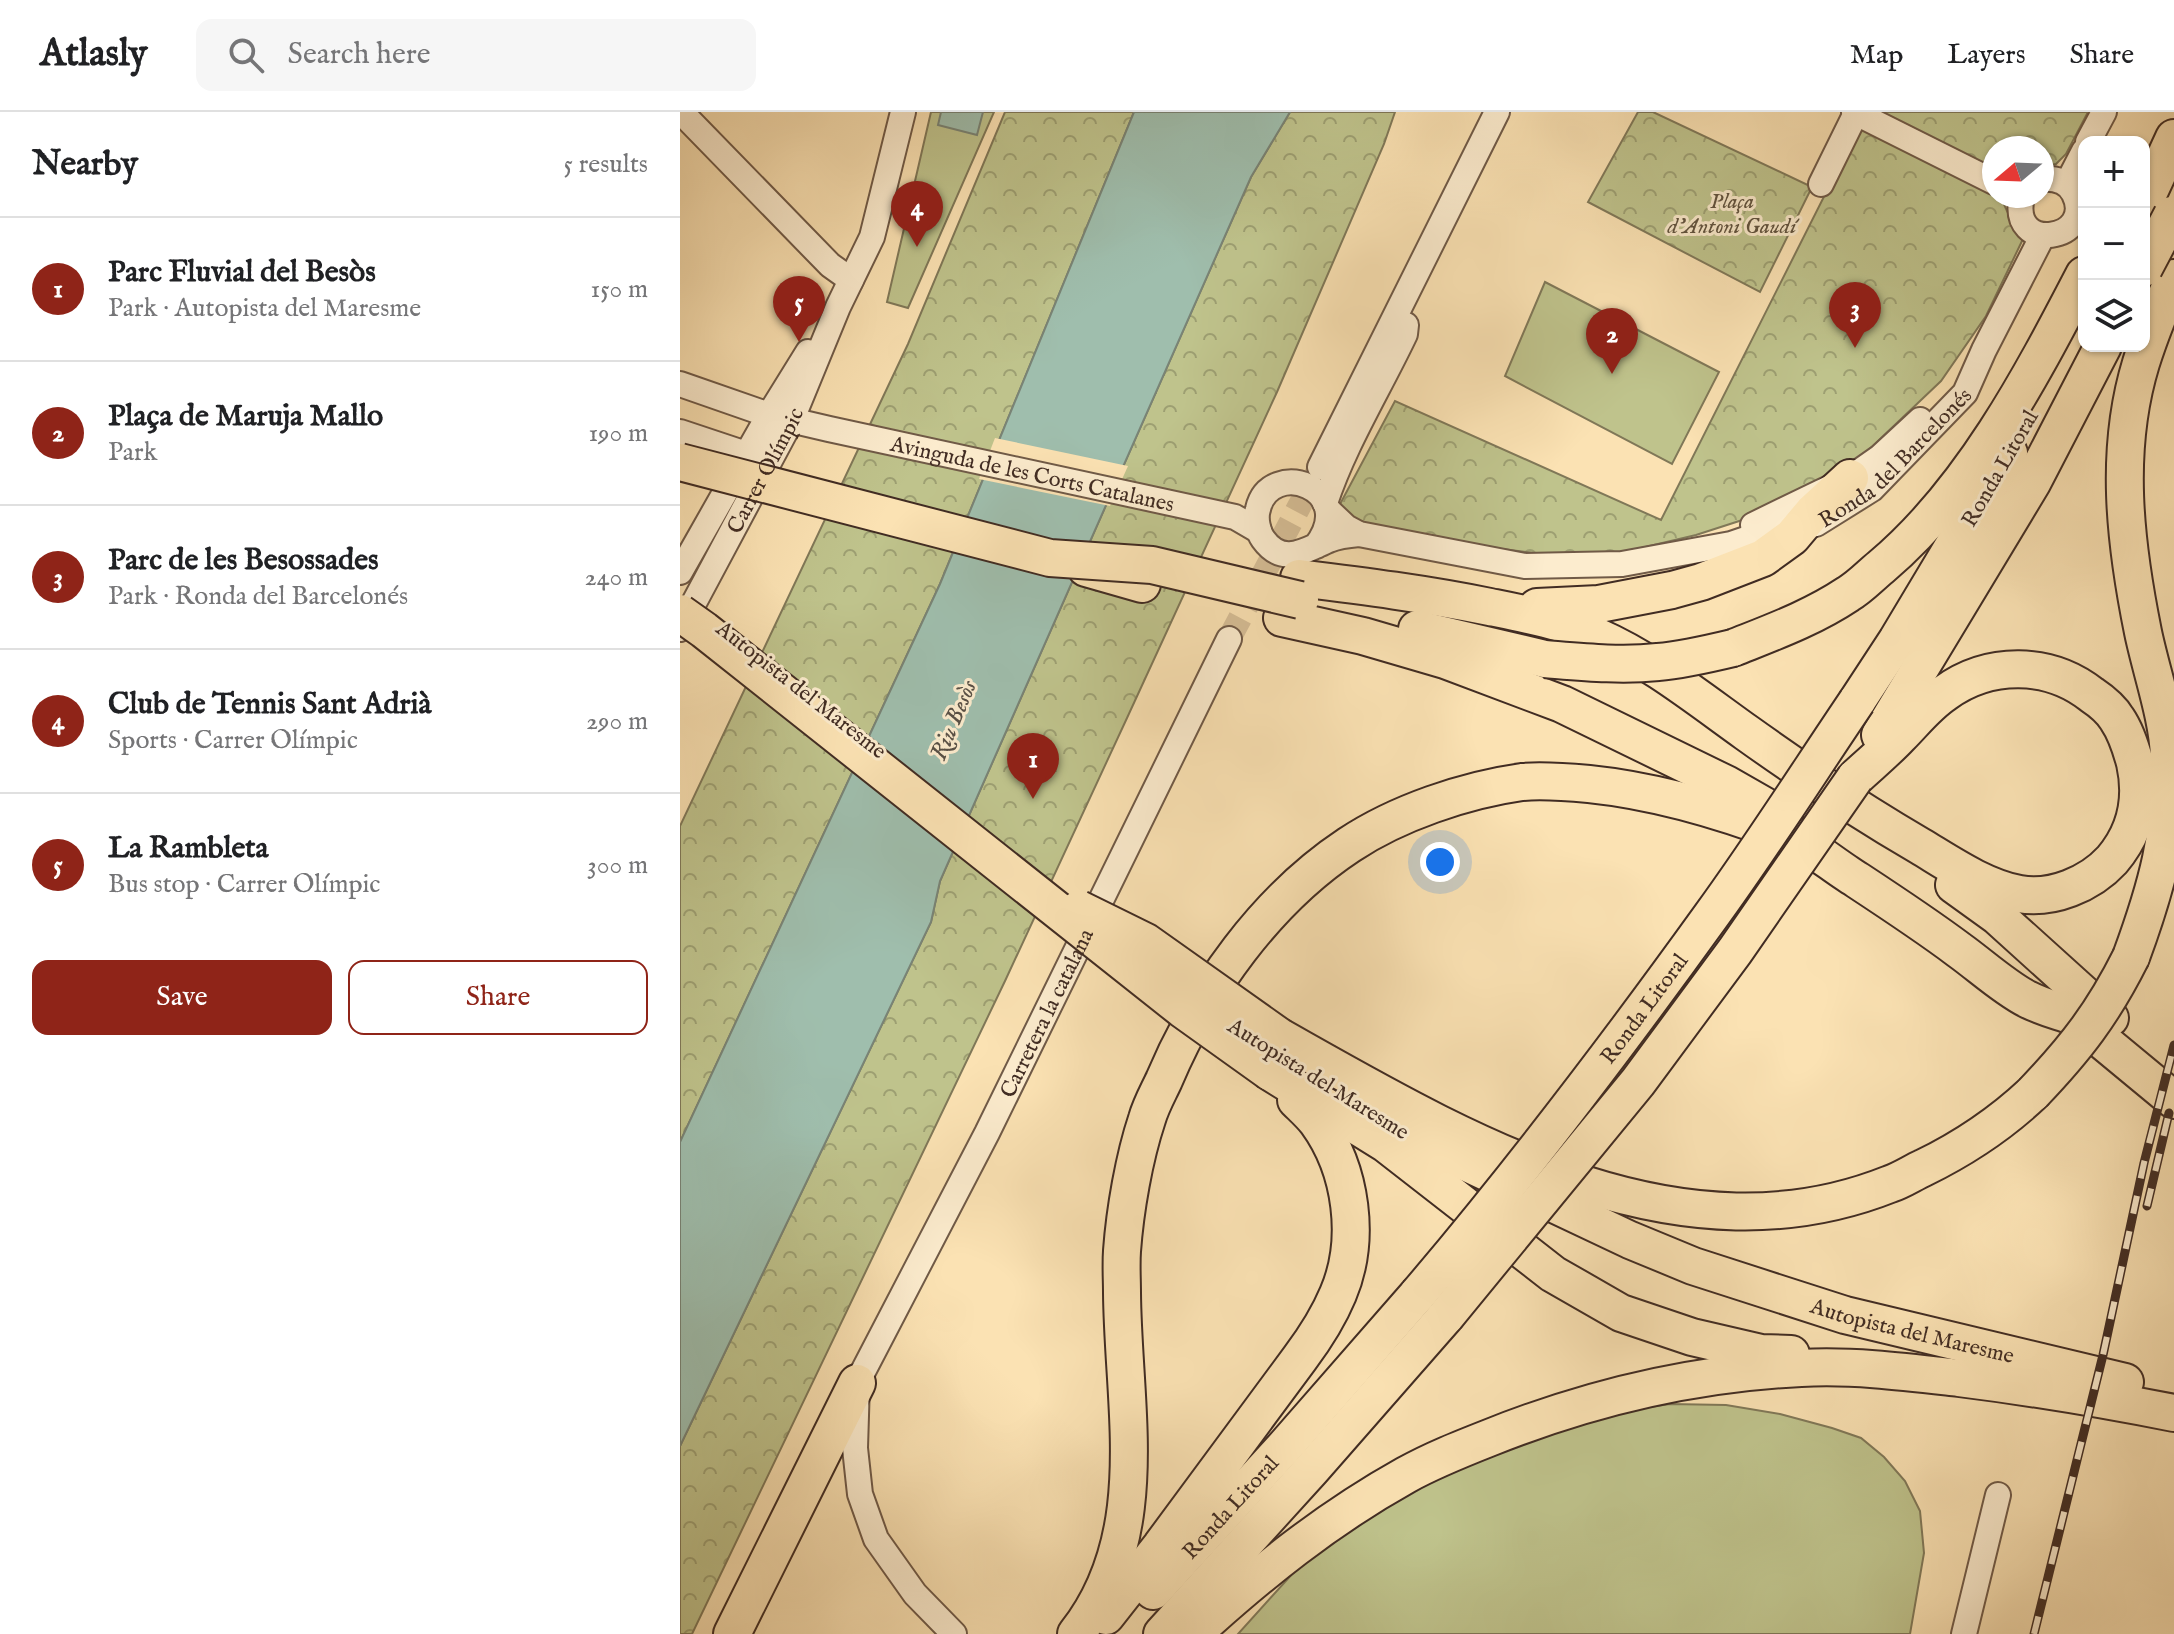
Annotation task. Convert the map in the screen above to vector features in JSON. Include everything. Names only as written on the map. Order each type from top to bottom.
[{"type":"highway","points":[[2150,145],[2171,112]]},
{"type":"highway","points":[[2150,249],[2163,209],[2174,138]]},
{"type":"highway","points":[[680,613],[1182,1009],[1275,1054],[1382,1095],[1459,1134],[1538,1168],[1604,1191],[1642,1201],[1697,1209],[1759,1211],[1842,1199],[1890,1184],[1976,1140],[2014,1111],[2066,1059],[2096,1020],[2131,957],[2151,900],[2171,810],[2169,754],[2136,599],[2126,533],[2125,463],[2140,365],[2174,276]]},
{"type":"highway","points":[[1050,558],[1152,565],[1545,659],[1612,664],[1658,662],[1733,648],[1803,620],[1851,593],[1923,529],[1965,478],[2075,320],[2083,280]]},
{"type":"highway","name":"Ronda Litoral","points":[[1162,1634],[1312,1469],[1432,1305],[1455,1251],[1621,1039],[1713,914],[1897,640],[1997,473],[2075,320]]},
{"type":"highway","name":"Ronda Litoral","points":[[1112,1634],[1287,1444],[1432,1305],[1638,1082],[1735,951],[1855,778],[1894,729],[2032,483],[2100,352]]},
{"type":"highway","points":[[680,462],[1142,584],[1293,599],[1431,595],[1562,624],[1596,636],[1645,661],[1871,817],[1965,872],[2022,895],[2068,889],[2089,879],[2104,869],[2129,836],[2139,797],[2131,746],[2117,718],[2101,702],[2071,681],[2039,671],[1990,671],[1947,691],[1894,729]]},
{"type":"highway","points":[[1500,609],[1599,604],[1701,582],[1743,552],[1763,558],[1792,537],[1813,512],[1850,478]]},
{"type":"highway","points":[[1293,599],[1363,636],[1445,660],[1562,704],[1726,784],[1790,820],[1945,920],[2075,1017],[2174,1100]]},
{"type":"highway","name":"Autopista del Maresme","points":[[680,613],[762,656],[1074,906],[1146,942],[1275,1054],[1389,1127],[1630,1240],[1693,1266],[1845,1315],[2064,1366],[2169,1401]]},
{"type":"highway","points":[[1746,732],[1764,754],[1997,916],[2174,1074]]},
{"type":"highway","points":[[1076,1634],[1104,1591],[1118,1552],[1127,1509],[1129,1463],[1122,1253],[1132,1184],[1147,1119],[1177,1050],[1201,1006],[1233,960],[1291,893],[1349,845],[1387,824],[1437,804],[1478,791],[1525,782],[1567,782],[1655,793],[1704,806],[1789,836],[1913,916],[2026,999],[2075,1017]]},
{"type":"highway","points":[[1275,1054],[1553,1274],[1621,1313],[1692,1337],[1761,1353],[1913,1361],[2169,1401]]},
{"type":"highway","points":[[1092,1634],[1307,1348],[1322,1327],[1339,1292],[1348,1262],[1350,1231],[1350,1205],[1345,1181],[1333,1150],[1275,1054]]},
{"type":"highway","points":[[1193,1634],[1247,1585],[1309,1536],[1409,1473],[1532,1421],[1624,1393],[1693,1379],[1801,1368],[1842,1368],[1917,1373],[2065,1393],[2169,1401]]},
{"type":"highway","points":[[732,1634],[857,1383]]},
{"type":"street","points":[[681,112],[830,265],[851,280]]},
{"type":"street","points":[[1320,467],[1497,112]]},
{"type":"street","points":[[2091,136],[2104,112]]},
{"type":"street","name":"Carrer Olímpic","points":[[680,613],[872,237],[902,113]]},
{"type":"street","points":[[1821,184],[1855,113],[1982,176]]},
{"type":"street","points":[[2067,184],[2078,163]]},
{"type":"street","points":[[2054,178],[2067,184],[2075,195],[2078,215]]},
{"type":"street","points":[[2021,208],[2025,224],[2043,235],[2056,235],[2078,223]]},
{"type":"street","name":"Ronda del Barcelonés","points":[[1801,526],[1816,524],[1872,489],[1965,393],[2043,235]]},
{"type":"street","points":[[2150,245],[2174,256]]},
{"type":"street","points":[[2150,264],[2174,276]]},
{"type":"street","points":[[1294,482],[1374,323],[1407,295]]},
{"type":"street","points":[[1326,506],[1335,474],[1405,334],[1407,295]]},
{"type":"street","name":"Ronda del Barcelonés","points":[[1685,554],[1850,478],[1880,457],[1935,405],[1984,350]]},
{"type":"street","points":[[680,384],[781,417]]},
{"type":"street","name":"Avinguda de les Corts Catalanes","points":[[781,417],[1235,517],[1259,531]]},
{"type":"street","points":[[680,432],[758,458]]},
{"type":"street","name":"Carrer Olímpic","points":[[680,572],[758,458]]},
{"type":"street","points":[[1294,482],[1319,493],[1326,506],[1329,524],[1316,546],[1296,555],[1278,552],[1263,539],[1257,520],[1263,498],[1272,489],[1294,482]]},
{"type":"street","points":[[1235,517],[1260,505]]},
{"type":"street","name":"Ronda del Barcelonés","points":[[1326,506],[1346,527],[1359,534]]},
{"type":"street","name":"Ronda del Barcelonés","points":[[1316,546],[1340,536],[1359,534],[1525,566],[1622,564],[1685,554],[1743,552]]},
{"type":"street","name":"Carretera la catalana","points":[[857,1383],[987,1133],[1229,639]]},
{"type":"street","points":[[857,1383],[855,1448],[860,1494],[876,1539],[915,1594],[954,1634]]},
{"type":"street","points":[[1964,1634],[1998,1495]]},
{"type":"green space","points":[[931,112],[994,112],[908,308],[887,302]]},
{"type":"green space","points":[[1005,112],[1134,112],[940,584],[680,1142],[680,826],[908,344]]},
{"type":"green space","points":[[1290,112],[1395,112],[1277,392],[1005,981],[692,1634],[680,1634],[680,1446],[931,922],[940,881],[1251,177]]},
{"type":"green space","name":"Plaça d'Antoni Gaudí","points":[[1638,112],[1653,112],[1812,187],[1760,292],[1588,202]]},
{"type":"green space","points":[[1869,112],[2088,112],[2066,154],[2056,164],[2054,136],[1982,136],[1982,208],[2006,208],[2023,239],[1986,316],[1941,381],[1858,460],[1764,513],[1696,535],[1620,553],[1542,554],[1462,544],[1360,523],[1339,506],[1395,401],[1661,520]]},
{"type":"green space","points":[[1545,282],[1719,372],[1672,464],[1505,376]]},
{"type":"green space","points":[[1670,1404],[1726,1405],[1780,1414],[1861,1438],[1884,1457],[1905,1481],[1920,1511],[1924,1553],[1910,1634],[1238,1634],[1303,1562],[1359,1518],[1457,1461],[1609,1413]]},
{"type":"water","points":[[941,112],[983,112],[977,135],[938,125]]},
{"type":"water","name":"Riu Besòs","points":[[1134,112],[1290,112],[1251,177],[940,881],[931,922],[680,1446],[680,1142],[940,584]]},
{"type":"pier","points":[[995,438],[1128,466],[1110,506],[979,479]]},
{"type":"tunnel","points":[[1229,639],[1319,469]]},
{"type":"railway","points":[[2034,1634],[2103,1355],[2144,1163],[2174,1045]]},
{"type":"railway","points":[[2147,1206],[2169,1113]]},
{"type":"place","name":"Club de Tennis Sant Adrià","points":[[917,247]]},
{"type":"place","name":"La Rambleta","points":[[799,342]]},
{"type":"place","name":"Parc de les Besossades","points":[[1855,348]]},
{"type":"place","name":"Plaça de Maruja Mallo","points":[[1612,374]]},
{"type":"place","name":"Parc Fluvial del Besòs","points":[[1033,799]]}]
